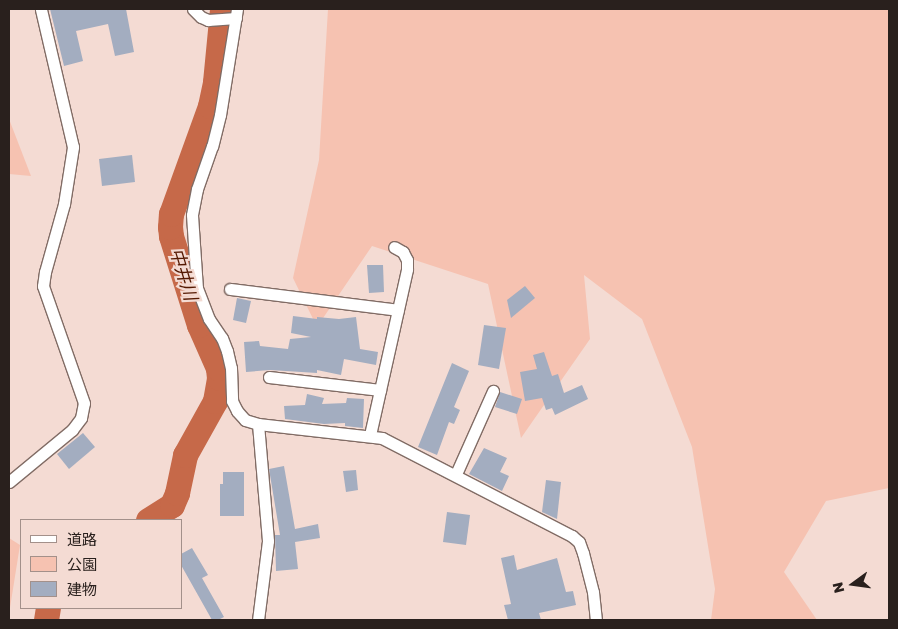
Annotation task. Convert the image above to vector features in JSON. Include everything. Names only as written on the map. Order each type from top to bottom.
[{"type":"street","points":[[9,482],[72,430],[81,418],[84,403],[43,286],[45,272],[64,204],[73,147],[42,9]]},
{"type":"street","points":[[194,9],[201,17],[208,20],[234,15],[220,115],[212,146],[197,188],[192,215],[194,268],[202,306],[227,352],[231,368],[232,401],[237,411],[245,420],[258,424],[370,435],[396,444],[572,536],[579,542],[593,592],[596,620]]},
{"type":"street","points":[[370,435],[398,310],[407,260],[403,252],[394,248]]},
{"type":"street","points":[[230,289],[398,310]]},
{"type":"street","points":[[269,377],[380,390]]},
{"type":"street","points":[[456,474],[493,391]]},
{"type":"street","points":[[258,424],[268,541],[258,620]]},
{"type":"green space","points":[[328,9],[889,9],[889,488],[826,501],[784,572],[817,620],[711,620],[715,589],[692,447],[642,319],[584,275],[590,339],[521,438],[488,284],[372,246],[317,327],[293,278],[319,160]]},
{"type":"green space","points":[[9,119],[31,176],[9,174]]},
{"type":"green space","points":[[9,538],[20,545],[9,614]]},
{"type":"building","points":[[50,9],[126,9],[134,52],[115,56],[108,24],[76,31],[83,61],[64,66]]},
{"type":"building","points":[[132,155],[135,182],[102,186],[99,159]]},
{"type":"building","points":[[367,265],[383,265],[384,292],[369,293]]},
{"type":"building","points":[[525,286],[535,298],[511,318],[507,300]]},
{"type":"building","points":[[237,298],[251,301],[246,323],[233,320]]},
{"type":"building","points":[[293,316],[317,319],[317,317],[339,319],[356,317],[360,349],[378,352],[376,365],[344,359],[341,375],[317,370],[317,373],[270,370],[246,372],[244,342],[259,341],[260,346],[288,349],[290,339],[311,337],[291,333]]},
{"type":"building","points":[[484,325],[506,328],[499,369],[478,365]]},
{"type":"building","points":[[544,352],[552,376],[558,374],[564,393],[582,385],[588,399],[555,415],[552,408],[546,410],[542,398],[525,401],[520,372],[537,369],[533,355]]},
{"type":"building","points":[[452,363],[469,371],[454,407],[460,410],[454,424],[449,422],[437,455],[418,447]]},
{"type":"building","points":[[500,392],[522,399],[517,414],[495,407]]},
{"type":"building","points":[[307,394],[324,398],[322,404],[346,403],[347,398],[364,399],[363,428],[345,426],[345,423],[324,424],[285,419],[284,406],[305,405]]},
{"type":"building","points":[[83,433],[95,447],[69,469],[57,454]]},
{"type":"building","points":[[484,448],[507,458],[500,472],[509,476],[502,491],[469,474]]},
{"type":"building","points":[[284,466],[295,529],[318,524],[320,538],[295,542],[298,569],[276,571],[275,535],[280,535],[269,469]]},
{"type":"building","points":[[356,470],[358,490],[346,492],[343,471]]},
{"type":"building","points":[[223,472],[244,472],[244,516],[220,516],[220,484],[223,484]]},
{"type":"building","points":[[546,480],[561,482],[557,519],[542,512]]},
{"type":"building","points":[[447,512],[470,515],[466,545],[443,542]]},
{"type":"building","points":[[192,548],[208,575],[202,578],[224,617],[212,620],[182,567],[182,553]]},
{"type":"building","points":[[514,555],[517,570],[557,558],[566,592],[573,591],[576,605],[539,613],[541,620],[508,620],[504,605],[511,604],[501,558]]},
{"type":"waterway","name":"中井川","points":[[150,519],[172,505],[177,493],[185,455],[215,401],[219,378],[218,368],[199,325],[171,236],[170,227],[171,214],[210,106],[215,82],[222,9]]},
{"type":"waterway","name":"中井川","points":[[46,620],[48,609]]}]
